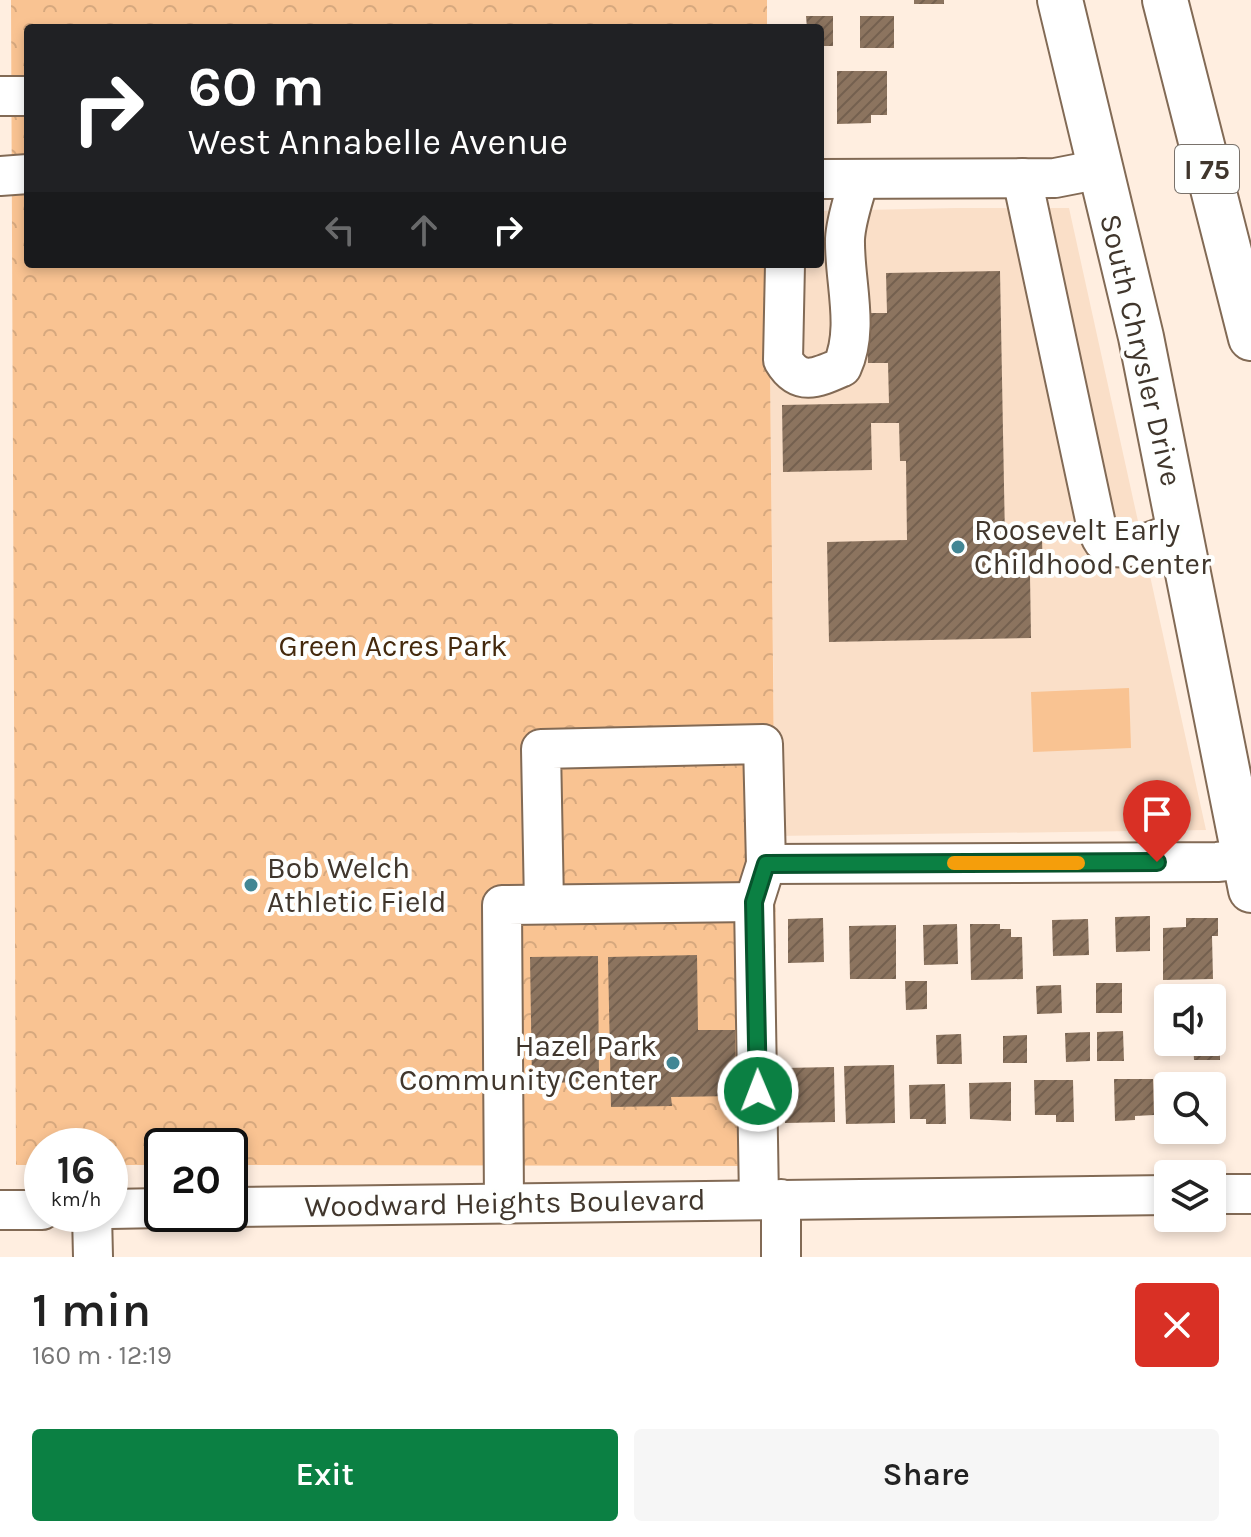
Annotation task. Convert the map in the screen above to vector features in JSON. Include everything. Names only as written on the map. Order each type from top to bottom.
[{"type":"main road","name":"South Chrysler Drive","points":[[1060,0],[1141,337],[1248,875]]},
{"type":"main road","name":"I 75","points":[[1165,0],[1251,338]]},
{"type":"street","points":[[0,96],[24,96]]},
{"type":"street","points":[[824,179],[1055,178],[1101,169]]},
{"type":"street","points":[[0,176],[24,174]]},
{"type":"street","points":[[1022,178],[1097,529],[1104,542],[1116,548],[1155,542],[1181,529]]},
{"type":"street","points":[[785,268],[783,360],[791,373],[806,379],[842,367],[848,354],[851,333],[845,234],[859,179]]},
{"type":"street","points":[[544,904],[541,749],[763,744],[766,864],[754,902],[770,1199],[781,1257]]},
{"type":"street","points":[[766,864],[1202,862],[1248,875]]},
{"type":"street","points":[[504,1202],[502,905],[754,902]]},
{"type":"street","points":[[1226,1194],[1251,1194]]},
{"type":"street","name":"Woodward Heights Boulevard","points":[[248,1207],[1154,1195]]},
{"type":"street","points":[[0,1210],[24,1210]]},
{"type":"street","points":[[92,1232],[93,1257]]},
{"type":"shaded area","name":"Roosevelt Early Childhood Center","points":[[1069,208],[1206,830],[775,836],[769,268],[824,268],[824,211]]},
{"type":"green space","name":"Green Acres Park","points":[[11,0],[767,0],[767,24],[24,24],[24,268],[769,268],[778,1166],[248,1165],[248,1128],[144,1128],[144,1165],[128,1165],[128,1128],[24,1128],[24,1165],[16,1165]]},
{"type":"green space","points":[[1129,688],[1131,748],[1033,752],[1031,692]]},
{"type":"building","points":[[914,0],[944,0],[944,4],[914,4]]},
{"type":"building","points":[[806,16],[833,16],[833,46],[824,46],[824,24],[807,24]]},
{"type":"building","points":[[860,16],[894,16],[894,48],[860,48]]},
{"type":"building","points":[[837,71],[887,71],[887,115],[871,115],[871,123],[837,124]]},
{"type":"building","points":[[1000,271],[1005,539],[1042,538],[1043,576],[1030,576],[1031,638],[829,642],[827,542],[907,540],[906,461],[900,461],[899,423],[871,423],[872,470],[783,472],[782,405],[889,403],[888,363],[868,363],[867,313],[887,313],[886,273]]},
{"type":"building","points":[[1150,916],[1150,951],[1116,952],[1115,917]]},
{"type":"building","points":[[823,918],[824,962],[788,963],[788,919]]},
{"type":"building","points":[[1186,918],[1218,918],[1218,936],[1212,936],[1213,979],[1163,980],[1163,928],[1186,927]]},
{"type":"building","points":[[1088,919],[1089,955],[1053,956],[1052,920]]},
{"type":"building","points":[[957,924],[958,964],[924,965],[923,925]]},
{"type":"building","points":[[970,924],[1000,924],[1000,929],[1011,929],[1011,937],[1022,937],[1023,979],[971,980]]},
{"type":"building","points":[[896,925],[896,979],[850,979],[849,926]]},
{"type":"building","name":"Hazel Park Community Center","points":[[697,955],[698,1030],[735,1030],[736,1096],[671,1097],[672,1106],[611,1107],[608,957]]},
{"type":"building","points":[[598,956],[599,1082],[532,1083],[530,957]]},
{"type":"building","points":[[905,981],[927,981],[927,1009],[906,1010]]},
{"type":"building","points":[[1096,983],[1122,983],[1122,1013],[1096,1013]]},
{"type":"building","points":[[1061,985],[1062,1013],[1037,1014],[1036,986]]},
{"type":"building","points":[[1123,1031],[1124,1061],[1097,1061],[1097,1032]]},
{"type":"building","points":[[1090,1032],[1090,1061],[1066,1062],[1065,1033]]},
{"type":"building","points":[[961,1034],[962,1064],[937,1064],[936,1035]]},
{"type":"building","points":[[1027,1035],[1027,1063],[1003,1063],[1003,1036]]},
{"type":"building","points":[[1194,1056],[1220,1056],[1220,1060],[1194,1060]]},
{"type":"building","points":[[894,1065],[895,1123],[846,1124],[844,1066]]},
{"type":"building","points":[[834,1067],[835,1122],[785,1123],[784,1068]]},
{"type":"building","points":[[1114,1079],[1153,1079],[1154,1115],[1115,1121]]},
{"type":"building","points":[[1034,1080],[1073,1080],[1074,1122],[1056,1122],[1056,1115],[1035,1115]]},
{"type":"building","points":[[1011,1082],[1011,1121],[970,1119],[969,1083]]},
{"type":"building","points":[[945,1084],[946,1124],[926,1124],[926,1119],[910,1119],[909,1085]]},
{"type":"slow traffic","points":[[954,863],[1078,863]]},
{"type":"place","name":"Roosevelt Early Childhood Center","points":[[958,547]]},
{"type":"place","name":"Bob Welch Athletic Field","points":[[251,885]]},
{"type":"place","name":"Hazel Park Community Center","points":[[673,1063]]},
{"type":"route","points":[[758,1091],[754,902],[766,864],[1157,862]]}]
